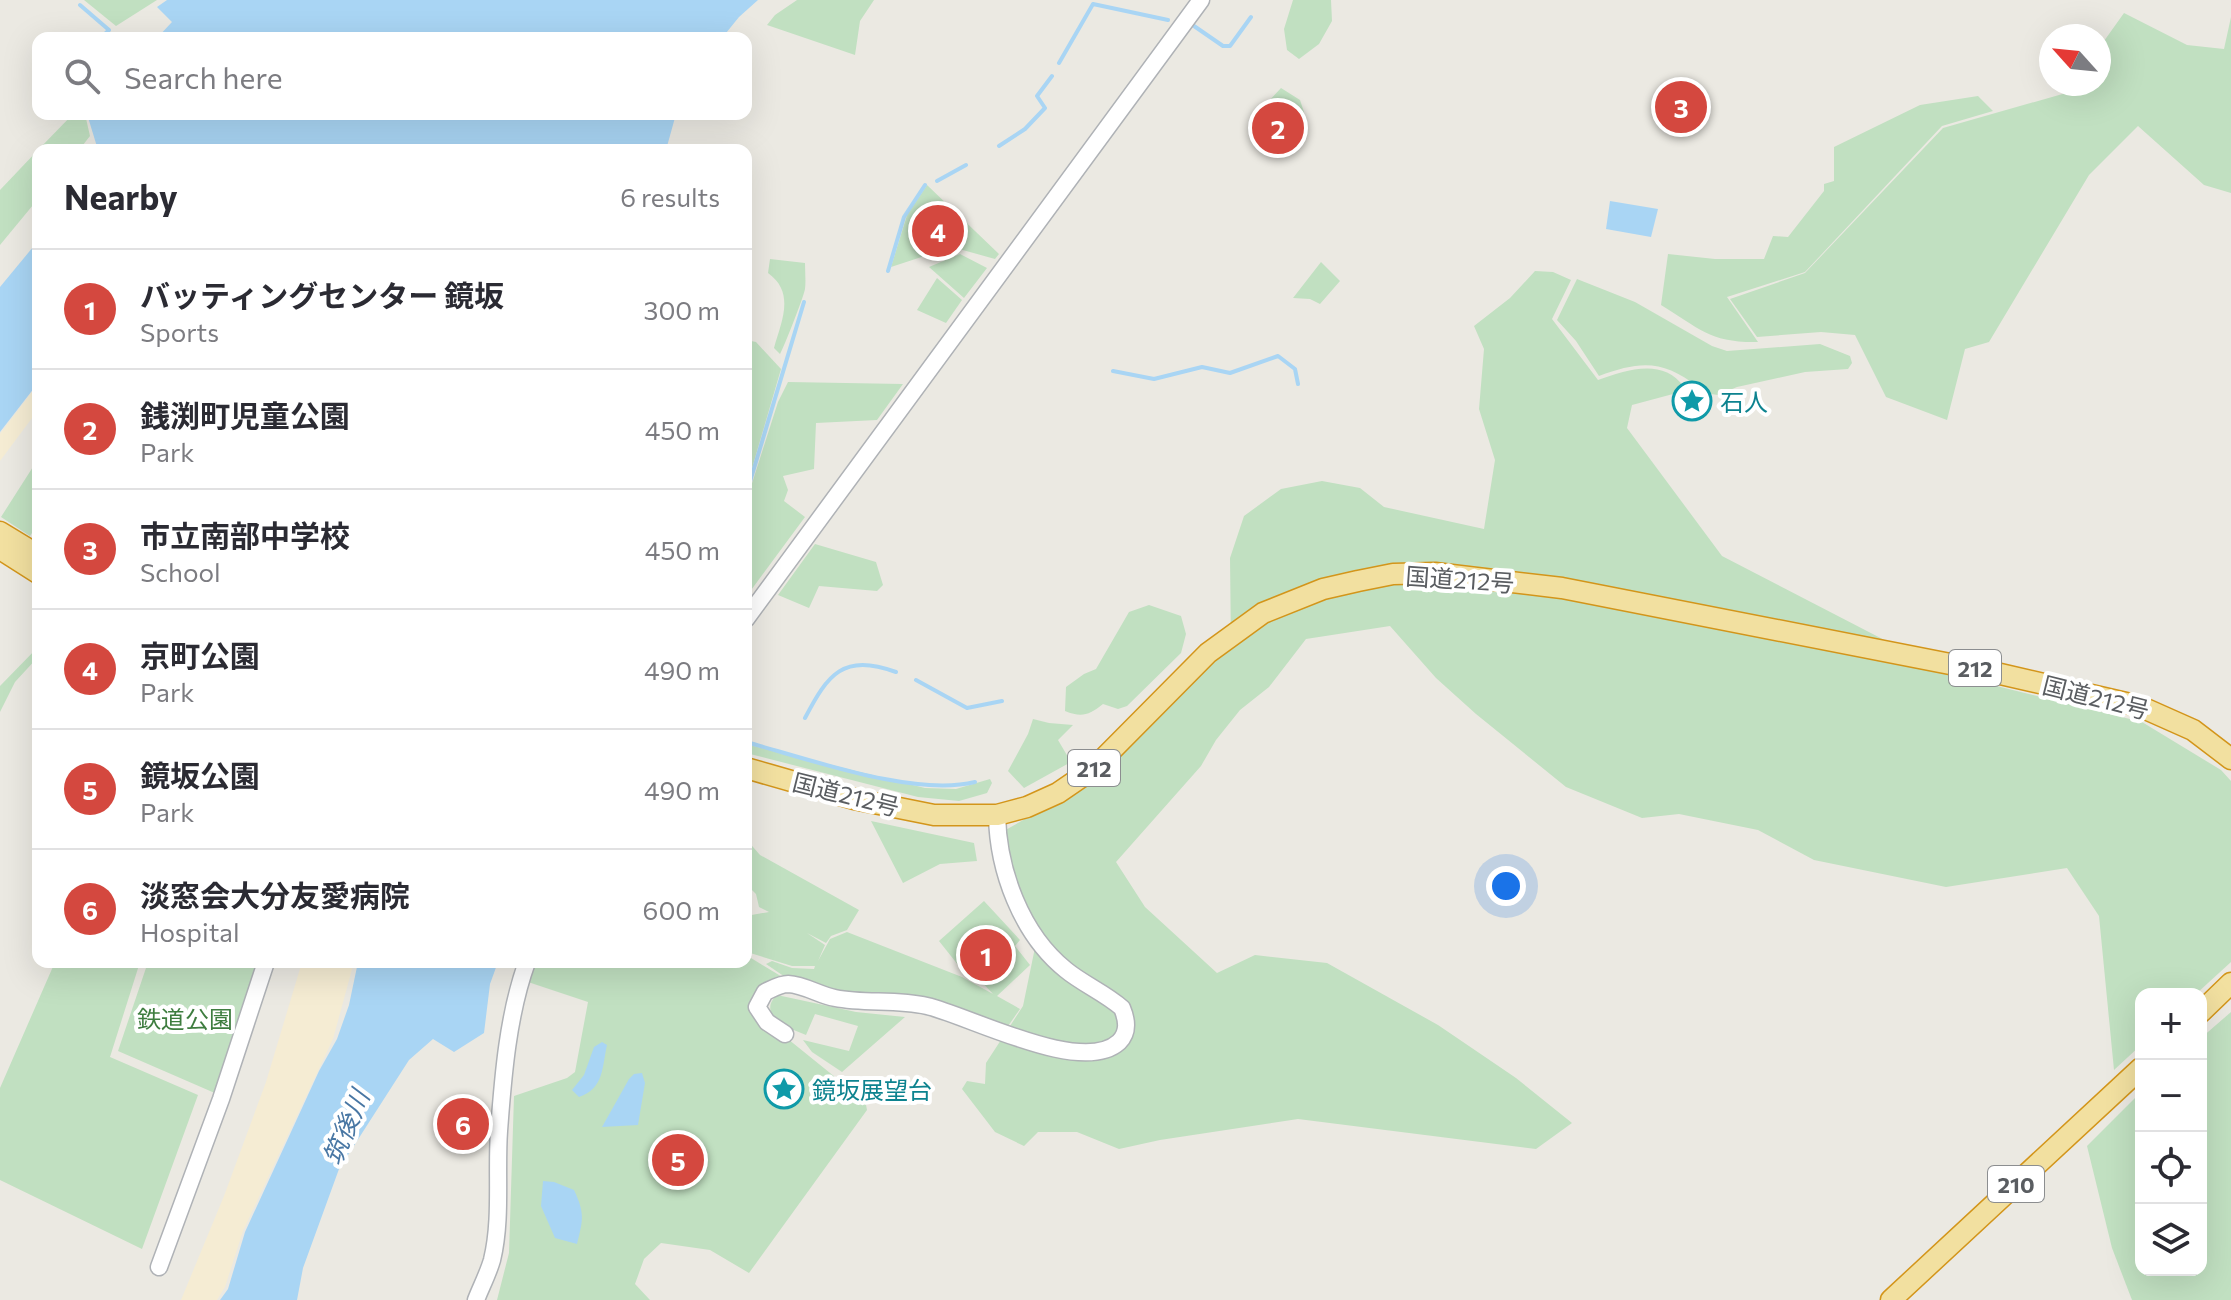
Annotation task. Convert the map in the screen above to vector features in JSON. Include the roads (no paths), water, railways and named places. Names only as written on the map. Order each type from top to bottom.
[{"type":"highway","points":[[0,532],[32,562]]},
{"type":"highway","points":[[0,549],[32,564]]},
{"type":"highway","name":"国道212号","points":[[752,770],[854,799],[934,815],[997,815],[1027,807],[1058,793],[1093,769],[1208,653],[1263,613],[1323,589],[1393,574],[1435,573],[1562,588],[1996,673],[2139,706],[2193,730],[2231,759]]},
{"type":"highway","points":[[2207,1006],[2231,983]]},
{"type":"highway","name":"210","points":[[1891,1300],[2135,1074]]},
{"type":"street","points":[[752,611],[1201,0]]},
{"type":"street","points":[[785,1034],[767,1022],[757,1007],[765,992],[786,984],[832,997],[927,1006],[1024,1042],[1085,1053],[1110,1049],[1120,1041],[1127,1018],[1122,1008],[1065,969],[1035,938],[1002,866],[997,815]]},
{"type":"street","points":[[159,1267],[221,1099],[264,968]]},
{"type":"street","points":[[476,1300],[492,1260],[501,1116],[512,1020],[525,968]]},
{"type":"water","points":[[167,0],[758,0],[727,32],[163,32],[172,22],[157,7]]},
{"type":"water","points":[[89,120],[674,120],[668,144],[96,144]]},
{"type":"water","points":[[1610,201],[1658,209],[1651,237],[1606,229]]},
{"type":"water","points":[[32,248],[32,391],[0,432],[0,287]]},
{"type":"water","name":"筑後川","points":[[357,968],[496,968],[490,984],[484,1033],[454,1052],[433,1039],[409,1060],[339,1169],[303,1268],[297,1300],[220,1300],[228,1289],[245,1232],[319,1071],[337,1039],[349,1005]]},
{"type":"water","points":[[602,1042],[607,1045],[598,1083],[579,1097],[572,1090],[584,1075],[594,1047]]},
{"type":"water","points":[[642,1073],[645,1083],[638,1125],[602,1127],[629,1079],[634,1074]]},
{"type":"water","points":[[543,1181],[574,1190],[582,1217],[577,1244],[555,1238],[541,1206]]},
{"type":"waterway","points":[[1059,63],[1093,4],[1168,20]]},
{"type":"waterway","points":[[80,5],[109,30],[107,32]]},
{"type":"waterway","points":[[1194,26],[1223,46],[1230,46],[1251,17]]},
{"type":"waterway","points":[[999,146],[1025,129],[1045,108],[1037,96],[1052,76]]},
{"type":"waterway","points":[[937,181],[966,165]]},
{"type":"waterway","points":[[888,271],[904,217],[925,185]]},
{"type":"waterway","points":[[752,475],[804,302]]},
{"type":"waterway","points":[[1113,371],[1154,379],[1202,367],[1230,373],[1278,356],[1295,369],[1298,384]]},
{"type":"waterway","points":[[805,718],[821,690],[839,671],[863,665],[896,672]]},
{"type":"waterway","points":[[916,680],[967,708],[1002,701]]},
{"type":"waterway","points":[[752,744],[892,780],[950,785],[975,782]]},
{"type":"place","name":"市立南部中学校","points":[[1681,107]]},
{"type":"place","name":"銭渕町児童公園","points":[[1278,128]]},
{"type":"place","name":"京町公園","points":[[938,231]]},
{"type":"place","name":"石人","points":[[1692,401]]},
{"type":"place","name":"バッティングセンター 鏡坂","points":[[986,955]]},
{"type":"place","name":"鏡坂展望台","points":[[784,1089]]},
{"type":"place","name":"淡窓会大分友愛病院","points":[[463,1124]]},
{"type":"place","name":"鏡坂公園","points":[[678,1160]]},
{"type":"park label","name":"鉄道公園","points":[[185,1018]]}]
